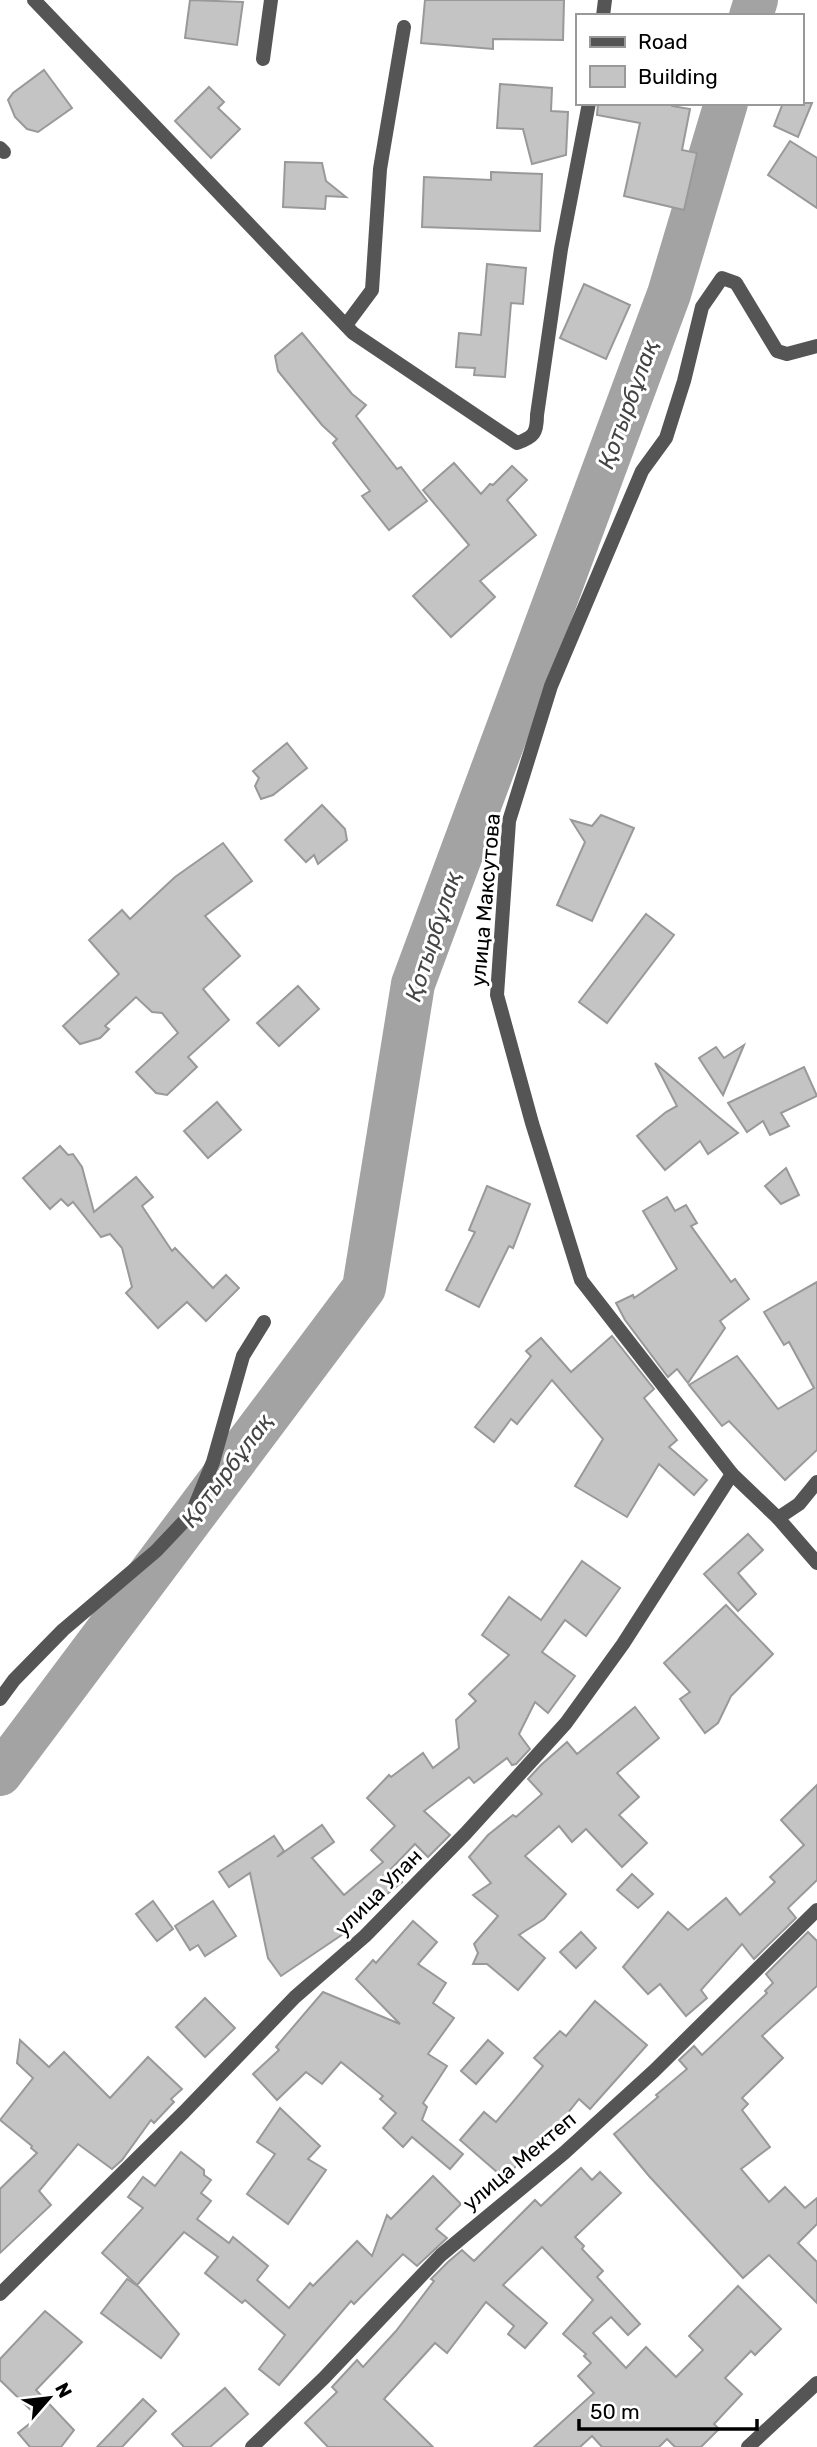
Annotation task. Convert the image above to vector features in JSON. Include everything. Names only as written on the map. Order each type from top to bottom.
[{"type":"street","points":[[34,0],[353,332],[517,443],[534,436],[537,431],[561,249],[589,105]]},
{"type":"street","points":[[263,59],[271,0]]},
{"type":"street","points":[[346,325],[372,290],[380,169],[404,27]]},
{"type":"street","name":"улица Максутова","points":[[817,346],[787,354],[777,351],[736,284],[722,278],[702,307],[666,438],[642,471],[551,686],[509,821],[497,995],[532,1123],[581,1280],[732,1474],[778,1518],[817,1563]]},
{"type":"street","points":[[0,1699],[14,1680],[63,1630],[156,1551],[192,1513],[212,1462],[243,1356],[264,1322]]},
{"type":"street","name":"улица Улан","points":[[0,2294],[184,2112],[295,1997],[365,1936],[466,1833],[566,1723],[623,1644],[732,1474]]},
{"type":"street","points":[[778,1518],[799,1504],[817,1482]]},
{"type":"street","name":"улица Мектеп","points":[[252,2447],[332,2369],[441,2255],[564,2153],[654,2071],[817,1910]]},
{"type":"street","points":[[748,2447],[817,2384]]},
{"type":"building","points":[[190,0],[243,2],[237,45],[185,38]]},
{"type":"building","points":[[425,0],[564,0],[563,40],[493,39],[493,49],[421,43]]},
{"type":"building","points":[[44,70],[72,108],[38,132],[27,129],[15,117],[8,100],[13,93]]},
{"type":"building","points":[[500,84],[552,88],[551,111],[568,112],[566,155],[532,164],[523,129],[497,128]]},
{"type":"building","points":[[209,87],[224,102],[218,108],[240,129],[211,158],[175,121]]},
{"type":"building","points":[[812,103],[798,137],[774,126],[782,105]]},
{"type":"building","points":[[598,105],[672,105],[690,109],[682,150],[697,153],[684,210],[624,196],[640,123],[597,115]]},
{"type":"building","points":[[790,141],[817,158],[817,208],[768,175]]},
{"type":"building","points":[[285,162],[322,163],[326,181],[346,197],[326,196],[325,209],[283,207]]},
{"type":"building","points":[[491,172],[542,174],[540,231],[422,227],[424,177],[491,180]]},
{"type":"building","points":[[487,264],[526,268],[523,304],[511,303],[505,377],[474,375],[475,368],[456,367],[459,333],[481,335]]},
{"type":"building","points":[[584,284],[630,305],[606,359],[560,338]]},
{"type":"building","points":[[302,333],[352,394],[366,405],[356,416],[397,469],[401,467],[427,501],[389,530],[362,496],[370,491],[333,443],[337,439],[322,425],[278,371],[275,356]]},
{"type":"building","points":[[454,463],[481,494],[512,466],[527,480],[507,500],[536,535],[480,581],[495,597],[451,637],[413,596],[469,545],[423,490]]},
{"type":"building","points":[[287,743],[307,768],[273,795],[261,799],[255,786],[259,778],[253,771]]},
{"type":"building","points":[[322,805],[345,829],[347,840],[318,864],[314,855],[306,862],[285,840]]},
{"type":"building","points":[[601,815],[634,828],[592,921],[557,905],[585,842],[571,820],[592,826]]},
{"type":"building","points":[[223,843],[252,881],[205,916],[240,956],[203,989],[229,1020],[188,1057],[197,1067],[167,1095],[156,1093],[136,1072],[178,1033],[162,1013],[152,1012],[136,997],[105,1026],[109,1029],[100,1038],[80,1044],[63,1026],[119,974],[89,940],[122,910],[130,919],[175,877]]},
{"type":"building","points":[[646,914],[674,935],[607,1023],[579,1002]]},
{"type":"building","points":[[298,986],[319,1009],[279,1046],[257,1023]]},
{"type":"building","points":[[744,1045],[723,1095],[699,1058],[716,1047],[724,1058]]},
{"type":"building","points":[[655,1063],[738,1133],[708,1154],[700,1141],[665,1170],[637,1136],[677,1106]]},
{"type":"building","points":[[804,1067],[817,1096],[781,1113],[789,1126],[770,1135],[763,1121],[747,1132],[728,1103]]},
{"type":"building","points":[[217,1102],[241,1130],[208,1158],[184,1131]]},
{"type":"building","points":[[60,1146],[68,1155],[73,1154],[82,1167],[94,1212],[136,1177],[153,1197],[142,1206],[172,1251],[175,1248],[213,1288],[226,1275],[239,1288],[206,1321],[187,1302],[158,1328],[126,1293],[132,1287],[122,1248],[110,1234],[101,1237],[73,1202],[68,1206],[61,1199],[50,1209],[23,1178]]},
{"type":"building","points":[[786,1168],[799,1195],[781,1204],[765,1186]]},
{"type":"building","points":[[487,1186],[530,1204],[513,1248],[509,1246],[479,1307],[446,1290],[475,1232],[469,1230]]},
{"type":"building","points":[[667,1197],[675,1211],[686,1205],[697,1223],[691,1226],[731,1282],[735,1279],[749,1299],[720,1321],[725,1328],[688,1383],[677,1369],[668,1377],[625,1320],[616,1303],[633,1295],[634,1298],[677,1269],[643,1211]]},
{"type":"building","points":[[817,1282],[817,1450],[785,1480],[729,1421],[722,1426],[689,1385],[737,1356],[778,1409],[814,1388],[789,1342],[784,1345],[764,1312]]},
{"type":"building","points":[[612,1336],[654,1389],[644,1398],[677,1440],[669,1447],[707,1480],[694,1495],[659,1464],[627,1517],[575,1486],[603,1439],[552,1380],[517,1424],[511,1419],[494,1442],[475,1427],[531,1356],[526,1351],[541,1338],[571,1372]]},
{"type":"building","points":[[748,1534],[763,1550],[738,1573],[756,1594],[738,1611],[704,1574]]},
{"type":"building","points":[[582,1561],[620,1588],[586,1636],[565,1620],[542,1652],[575,1676],[548,1713],[535,1702],[519,1734],[530,1749],[516,1764],[512,1765],[507,1758],[474,1783],[469,1777],[424,1811],[450,1835],[428,1857],[415,1844],[391,1869],[402,1882],[360,1916],[362,1918],[352,1928],[281,1976],[268,1958],[250,1873],[229,1887],[219,1872],[274,1836],[284,1851],[277,1857],[322,1825],[334,1842],[312,1858],[344,1895],[383,1862],[371,1850],[395,1826],[367,1798],[389,1775],[391,1777],[423,1753],[433,1768],[459,1748],[456,1720],[476,1701],[469,1694],[509,1655],[482,1635],[509,1597],[541,1620]]},
{"type":"building","points":[[726,1605],[773,1654],[731,1696],[718,1723],[705,1733],[680,1699],[690,1692],[664,1663]]},
{"type":"building","points":[[635,1707],[659,1738],[617,1773],[639,1797],[619,1815],[647,1843],[622,1867],[586,1829],[572,1842],[559,1826],[525,1856],[566,1894],[544,1919],[519,1935],[545,1958],[518,1990],[487,1964],[473,1964],[478,1953],[474,1944],[498,1916],[473,1895],[491,1883],[469,1857],[488,1835],[513,1815],[516,1817],[542,1794],[528,1779],[541,1765],[567,1742],[577,1754]]},
{"type":"building","points":[[817,1785],[817,1880],[788,1908],[796,1918],[754,1959],[742,1944],[701,1990],[707,1998],[686,2016],[660,1984],[648,1994],[623,1967],[668,1912],[688,1930],[726,1898],[740,1915],[775,1882],[770,1877],[804,1845],[781,1820]]},
{"type":"building","points":[[632,1874],[653,1894],[638,1908],[617,1890]]},
{"type":"building","points":[[153,1901],[173,1929],[157,1941],[136,1914]]},
{"type":"building","points":[[213,1901],[236,1936],[205,1956],[198,1945],[190,1950],[175,1926]]},
{"type":"building","points":[[413,1921],[437,1942],[418,1964],[446,1983],[433,2003],[454,2018],[428,2054],[447,2066],[423,2103],[427,2107],[422,2120],[463,2154],[450,2169],[412,2137],[403,2147],[383,2128],[396,2113],[380,2099],[383,2096],[341,2062],[322,2084],[306,2072],[277,2100],[253,2074],[279,2050],[276,2047],[323,1992],[400,2024],[356,1979],[373,1960],[376,1963]]},
{"type":"building","points":[[581,1932],[596,1948],[576,1968],[560,1952]]},
{"type":"building","points":[[808,1932],[817,1941],[817,1986],[762,2036],[783,2058],[742,2098],[748,2104],[742,2110],[770,2147],[741,2169],[769,2202],[785,2187],[805,2208],[817,2198],[817,2224],[798,2243],[817,2262],[817,2303],[769,2255],[743,2278],[614,2134],[687,2069],[679,2060],[694,2046],[702,2055],[767,1993],[765,1991],[773,1983],[766,1974]]},
{"type":"building","points":[[205,1998],[235,2028],[205,2057],[176,2027]]},
{"type":"building","points":[[595,2001],[647,2045],[590,2109],[579,2099],[547,2139],[542,2135],[505,2179],[460,2140],[484,2112],[496,2122],[543,2066],[534,2058],[560,2031],[566,2036]]},
{"type":"building","points":[[20,2040],[49,2067],[64,2052],[110,2098],[148,2057],[182,2089],[171,2099],[174,2102],[154,2123],[151,2120],[122,2160],[112,2169],[78,2144],[39,2191],[51,2205],[0,2253],[0,2189],[37,2153],[0,2120],[33,2078],[17,2063]]},
{"type":"building","points":[[488,2040],[503,2053],[476,2084],[461,2071]]},
{"type":"building","points":[[280,2108],[320,2146],[308,2159],[326,2170],[288,2224],[247,2194],[275,2154],[257,2142]]},
{"type":"building","points":[[181,2152],[204,2170],[204,2175],[211,2180],[201,2193],[211,2201],[197,2219],[229,2243],[233,2237],[268,2266],[257,2280],[289,2308],[310,2283],[313,2286],[357,2241],[372,2256],[387,2215],[391,2219],[433,2176],[461,2204],[436,2229],[447,2238],[417,2266],[403,2254],[354,2304],[351,2301],[279,2385],[259,2369],[285,2335],[245,2300],[242,2303],[205,2273],[218,2257],[184,2232],[137,2285],[102,2253],[143,2208],[128,2197],[143,2177],[155,2186]]},
{"type":"building","points":[[581,2168],[592,2180],[600,2172],[621,2193],[575,2237],[584,2246],[582,2249],[603,2271],[597,2277],[640,2324],[628,2335],[611,2317],[593,2333],[626,2368],[646,2347],[676,2377],[703,2350],[689,2336],[738,2286],[781,2329],[755,2355],[751,2351],[725,2378],[742,2394],[714,2424],[719,2429],[701,2447],[675,2447],[667,2439],[659,2447],[602,2447],[592,2436],[580,2447],[534,2447],[594,2393],[578,2376],[591,2363],[584,2356],[586,2354],[563,2334],[593,2300],[542,2247],[503,2285],[547,2323],[525,2348],[508,2334],[514,2326],[486,2302],[447,2353],[435,2343],[384,2399],[433,2447],[328,2447],[305,2423],[337,2392],[332,2387],[357,2360],[363,2367],[396,2331],[434,2281],[431,2279],[448,2262],[462,2250],[474,2261],[535,2200],[541,2206]]},
{"type":"building","points":[[127,2279],[139,2287],[179,2334],[161,2358],[101,2313]]},
{"type":"building","points":[[45,2311],[82,2342],[36,2390],[74,2430],[61,2447],[30,2447],[18,2433],[38,2417],[0,2380],[0,2359]]},
{"type":"building","points":[[225,2388],[248,2414],[210,2447],[184,2447],[172,2434]]},
{"type":"building","points":[[143,2399],[156,2411],[122,2447],[97,2447]]},
{"type":"waterway","name":"Қотырбұлақ","points":[[752,14],[756,0]]},
{"type":"waterway","name":"Қотырбұлақ","points":[[0,1774],[364,1288],[413,984],[669,294],[725,105]]}]
